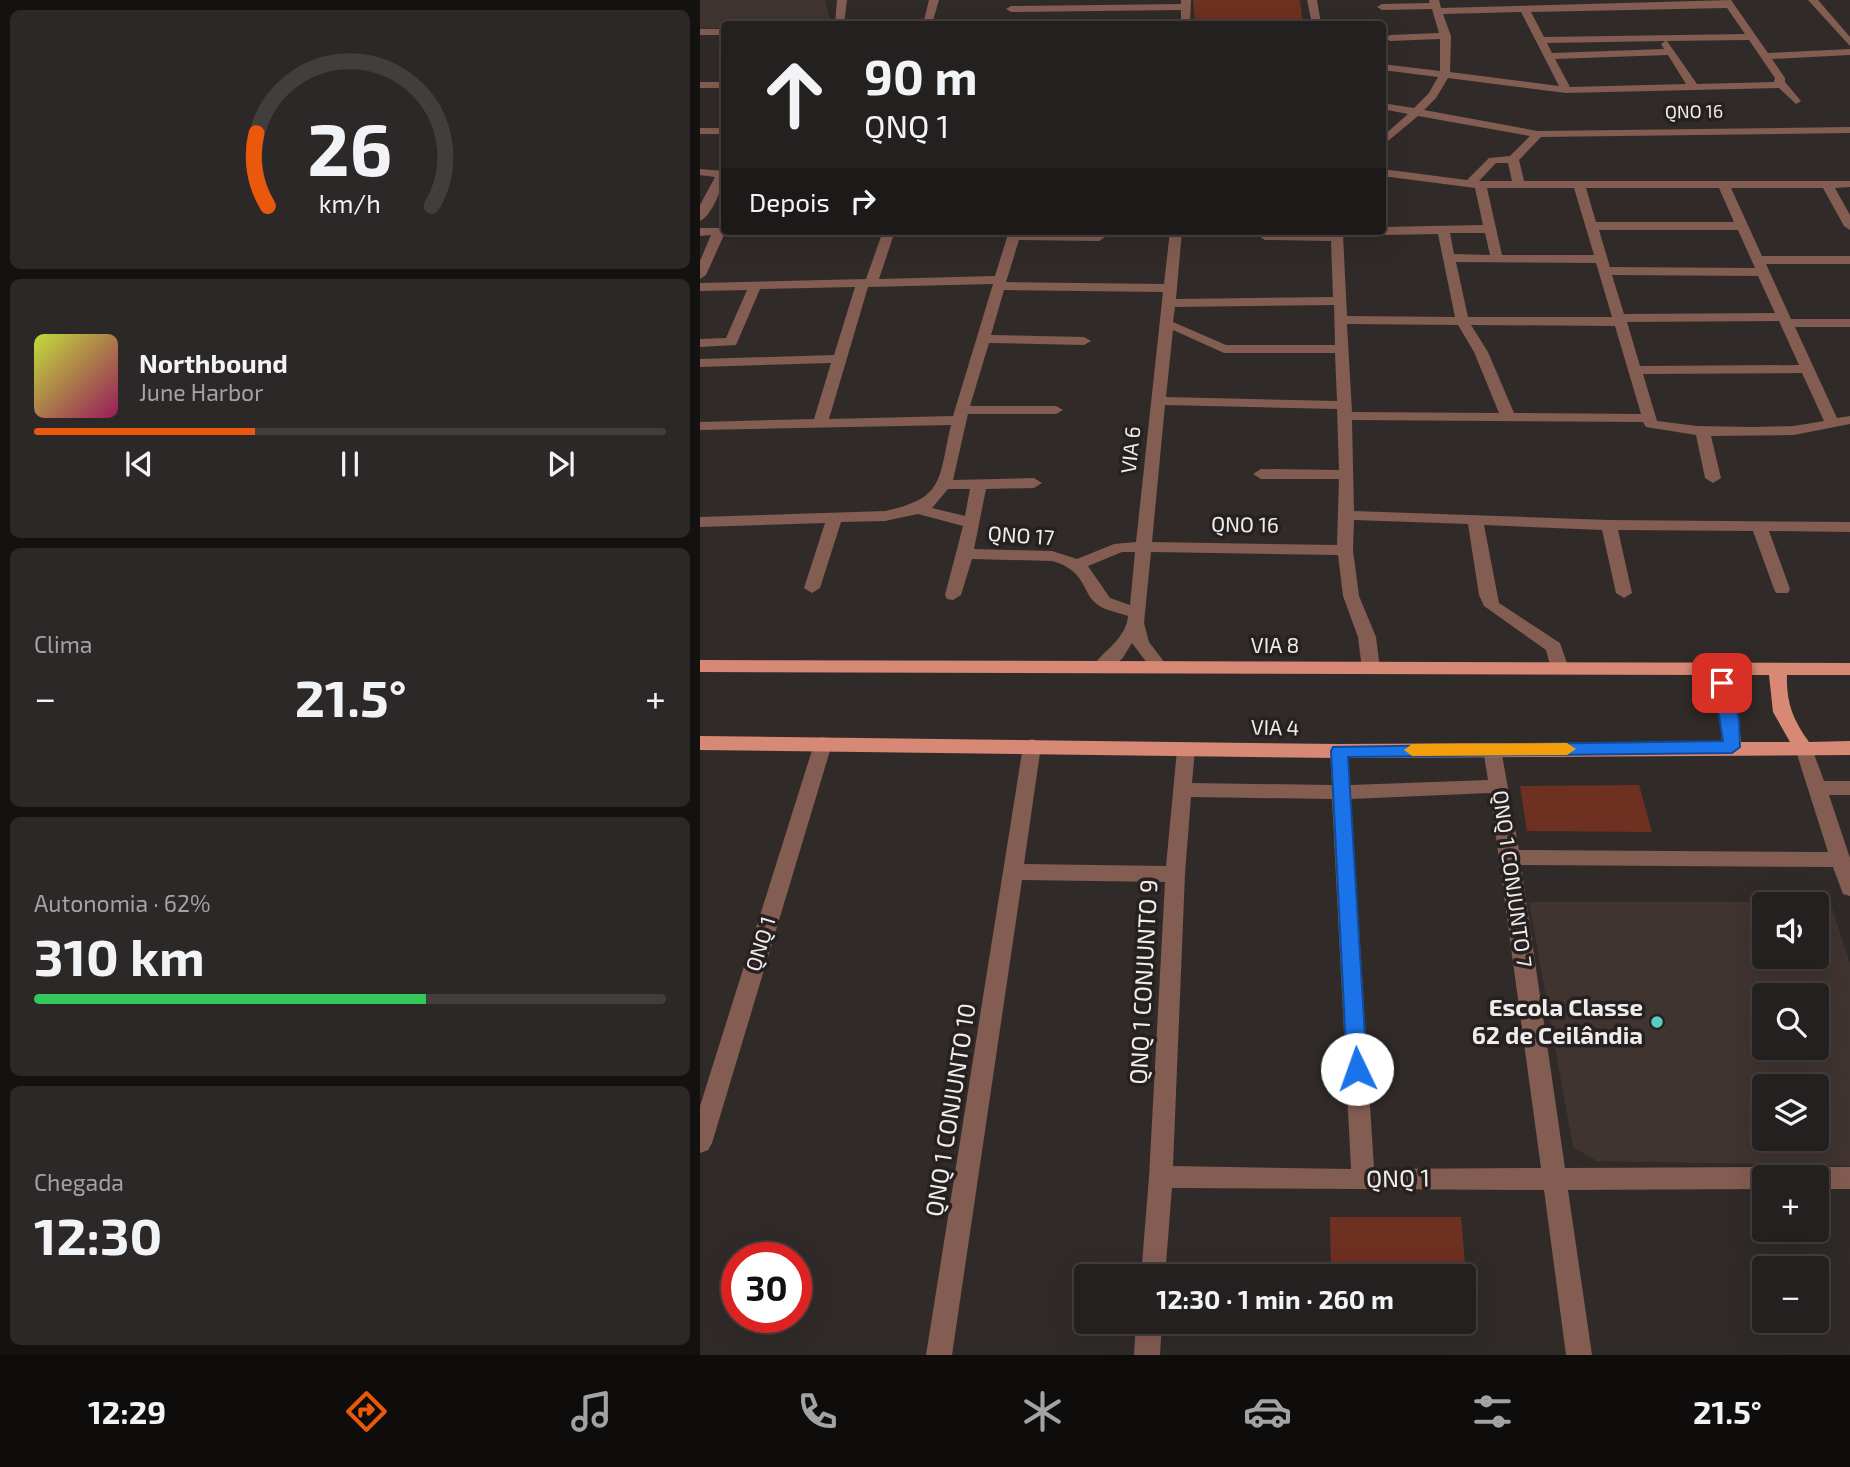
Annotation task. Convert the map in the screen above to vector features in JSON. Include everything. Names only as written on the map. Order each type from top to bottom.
[{"type":"main road","name":"VIA 8","points":[[700,666],[1850,669]]},
{"type":"main road","points":[[1715,669],[1727,698],[1732,747]]},
{"type":"main road","points":[[1778,670],[1778,706],[1783,720],[1804,748]]},
{"type":"main road","name":"VIA 4","points":[[700,743],[1339,751],[1850,748]]},
{"type":"street","points":[[840,21],[842,0]]},
{"type":"street","points":[[928,21],[934,0]]},
{"type":"street","points":[[1312,0],[1316,21]]},
{"type":"street","points":[[1814,0],[1850,43]]},
{"type":"street","points":[[1382,8],[1524,8],[1536,4],[1728,2],[1766,56],[1781,84],[1796,101]]},
{"type":"street","points":[[1011,9],[1186,3],[1186,21]]},
{"type":"street","points":[[1386,138],[1416,113],[1446,76],[1450,56],[1436,6]]},
{"type":"street","points":[[1524,8],[1566,90]]},
{"type":"street","points":[[700,32],[721,32]]},
{"type":"street","points":[[1390,38],[1446,37]]},
{"type":"street","name":"QNO 16","points":[[1662,37],[1694,88]]},
{"type":"street","points":[[1542,40],[1752,37]]},
{"type":"street","points":[[1549,56],[1671,52]]},
{"type":"street","points":[[1766,56],[1850,52]]},
{"type":"street","name":"QNO 16","points":[[1386,68],[1566,90],[1781,84]]},
{"type":"street","points":[[700,85],[721,85]]},
{"type":"street","name":"QNO 16","points":[[1386,107],[1538,134],[1850,130]]},
{"type":"street","points":[[700,131],[721,131]]},
{"type":"street","points":[[1475,185],[1493,160],[1513,159],[1538,134]]},
{"type":"street","points":[[1513,159],[1519,185]]},
{"type":"street","points":[[700,172],[721,174]]},
{"type":"street","points":[[1386,173],[1475,185],[1850,184]]},
{"type":"street","points":[[700,216],[721,178]]},
{"type":"street","points":[[1723,184],[1831,421]]},
{"type":"street","points":[[1827,184],[1850,226]]},
{"type":"street","points":[[1475,185],[1497,259]]},
{"type":"street","points":[[1579,185],[1651,424],[1661,428],[1808,429],[1831,421],[1850,421]]},
{"type":"street","points":[[1592,226],[1743,226]]},
{"type":"street","points":[[1386,231],[1490,229]]},
{"type":"street","points":[[1443,230],[1463,322],[1481,352],[1508,416]]},
{"type":"street","points":[[700,232],[719,232],[700,275]]},
{"type":"street","points":[[820,423],[838,359],[887,235]]},
{"type":"street","points":[[702,526],[906,514],[930,502],[944,485],[960,415],[1014,235]]},
{"type":"street","points":[[1042,235],[1099,237]]},
{"type":"street","name":"VIA 6","points":[[1159,667],[1140,643],[1136,618],[1176,235]]},
{"type":"street","points":[[1265,236],[1304,235]]},
{"type":"street","points":[[1343,235],[1339,301],[1347,475],[1345,550],[1351,596],[1367,637],[1371,669]]},
{"type":"street","points":[[1449,258],[1605,265],[1761,266],[1850,260]]},
{"type":"street","points":[[700,287],[1000,283],[1169,295],[1339,301]]},
{"type":"street","points":[[727,362],[731,342],[756,285]]},
{"type":"street","points":[[1341,320],[1785,320],[1850,323]]},
{"type":"street","points":[[1167,325],[1189,330],[1211,345],[1224,349],[1341,349]]},
{"type":"street","points":[[982,340],[1084,341]]},
{"type":"street","points":[[700,343],[731,342]]},
{"type":"street","points":[[700,363],[838,359]]},
{"type":"street","points":[[1633,370],[1808,369]]},
{"type":"street","points":[[1158,401],[1508,416],[1647,418]]},
{"type":"street","points":[[700,426],[820,423],[1056,410]]},
{"type":"street","points":[[1702,429],[1713,478]]},
{"type":"street","points":[[1261,474],[1347,475]]},
{"type":"street","points":[[944,485],[1034,482]]},
{"type":"street","name":"QNO 17","points":[[953,595],[965,554],[979,483]]},
{"type":"street","points":[[918,509],[971,523]]},
{"type":"street","points":[[1345,515],[1609,525],[1850,527]]},
{"type":"street","points":[[812,588],[834,519]]},
{"type":"street","points":[[1475,520],[1487,595],[1492,606],[1554,647],[1560,669]]},
{"type":"street","points":[[1609,525],[1622,585]]},
{"type":"street","points":[[1760,528],[1782,589]]},
{"type":"street","name":"QNO 16","points":[[1076,565],[1119,547],[1345,550]]},
{"type":"street","name":"QNO 17","points":[[965,554],[1052,556],[1076,565],[1104,602],[1136,618]]},
{"type":"street","points":[[1101,667],[1116,655],[1136,618]]},
{"type":"street","name":"QNQ 1","points":[[700,1143],[822,744]]},
{"type":"street","points":[[1032,746],[1015,872],[1175,874]]},
{"type":"street","points":[[1804,748],[1850,888]]},
{"type":"street","name":"QNQ 1 CONJUNTO 7","points":[[1492,749],[1500,786],[1554,1177]]},
{"type":"street","points":[[1186,750],[1184,790],[1343,792],[1500,786]]},
{"type":"street","points":[[1339,751],[1363,1180]]},
{"type":"street","points":[[1818,788],[1850,788]]},
{"type":"street","name":"QNQ 1 CONJUNTO 9","points":[[1161,1177],[1175,874],[1184,790]]},
{"type":"street","points":[[1510,857],[1841,860]]},
{"type":"street","name":"QNQ 1 CONJUNTO 10","points":[[939,1355],[1015,872]]},
{"type":"street","points":[[1154,1264],[1161,1177]]},
{"type":"street","name":"QNQ 1","points":[[1161,1177],[1363,1180],[1752,1178]]},
{"type":"street","points":[[1554,1177],[1579,1355]]},
{"type":"street","points":[[1829,1178],[1850,1178]]},
{"type":"street","points":[[1147,1355],[1148,1334]]},
{"type":"shaded area","points":[[700,0],[825,0],[830,21],[721,21],[721,28],[700,29]]},
{"type":"shaded area","points":[[1193,0],[1300,0],[1303,21],[1195,21]]},
{"type":"shaded area","points":[[1639,785],[1652,832],[1527,831],[1520,786]]},
{"type":"shaded area","name":"Escola Classe 62 de Ceilândia","points":[[1529,902],[1752,902],[1752,969],[1829,969],[1830,902],[1850,963],[1850,1166],[1597,1161],[1573,1147]]},
{"type":"shaded area","points":[[1330,1217],[1461,1217],[1465,1264],[1331,1264]]},
{"type":"slow traffic","points":[[1412,750],[1567,749]]},
{"type":"place","name":"Escola Classe 62 de Ceilândia","points":[[1657,1022]]},
{"type":"route","points":[[1357,1069],[1339,751],[1732,747],[1727,698],[1722,683]]}]
